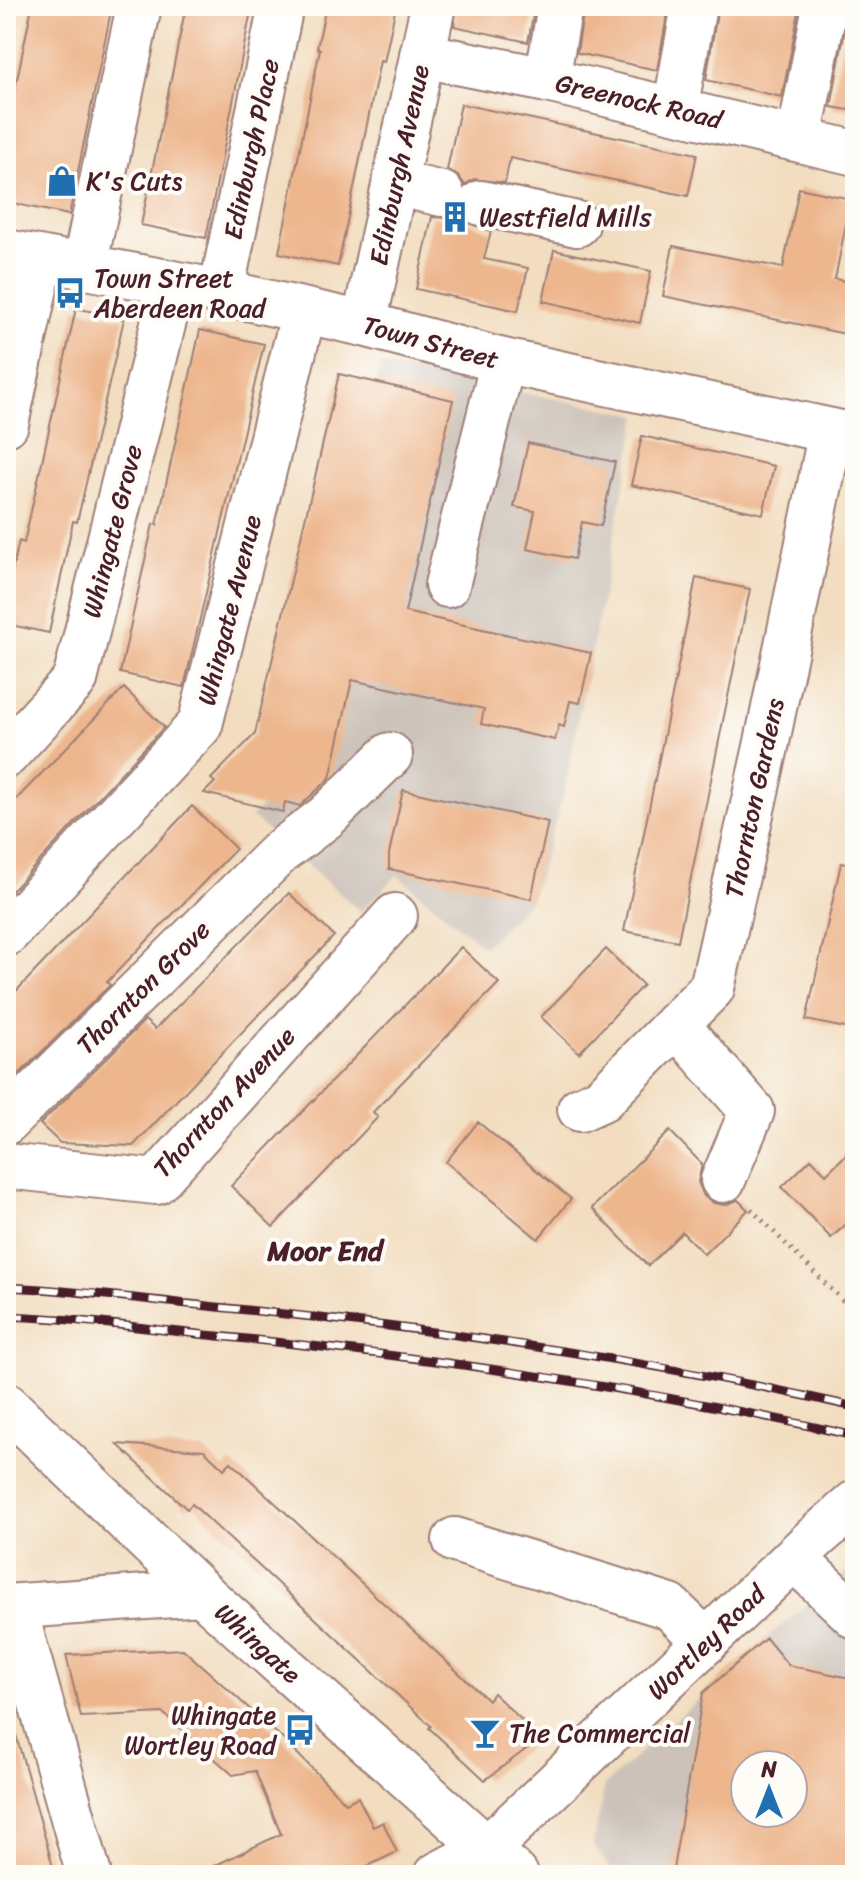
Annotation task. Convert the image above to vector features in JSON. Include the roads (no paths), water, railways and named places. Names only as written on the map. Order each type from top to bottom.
[{"type":"street","points":[[84,267],[139,6]]},
{"type":"street","name":"Edinburgh Place","points":[[221,292],[281,6]]},
{"type":"street","name":"Edinburgh Avenue","points":[[364,324],[433,6]]},
{"type":"street","points":[[547,80],[560,6]]},
{"type":"street","points":[[675,110],[694,6]]},
{"type":"street","points":[[799,139],[825,6]]},
{"type":"street","name":"Greenock Road","points":[[422,55],[547,80],[855,153]]},
{"type":"street","points":[[395,183],[577,224]]},
{"type":"street","points":[[6,424],[24,256]]},
{"type":"street","name":"Town Street","points":[[24,256],[221,292],[364,324],[503,361],[843,433]]},
{"type":"street","name":"Whingate Grove","points":[[6,755],[75,680],[173,284]]},
{"type":"street","name":"Whingate Avenue","points":[[6,934],[200,725],[304,311]]},
{"type":"street","points":[[447,585],[503,361]]},
{"type":"street","name":"Thornton Gardens","points":[[580,1109],[602,1099],[712,988],[843,433]]},
{"type":"street","name":"Thornton Grove","points":[[6,1122],[280,852],[326,817],[390,755]]},
{"type":"street","name":"Thornton Avenue","points":[[6,1166],[156,1182],[395,916]]},
{"type":"street","points":[[676,1024],[752,1111],[723,1180]]},
{"type":"street","name":"Whingate","points":[[19,1416],[202,1593],[502,1862]]},
{"type":"street","name":"Wortley Road","points":[[437,1875],[502,1862],[706,1642],[855,1503]]},
{"type":"street","points":[[455,1540],[670,1607],[706,1642]]},
{"type":"street","points":[[804,1548],[855,1616]]},
{"type":"street","points":[[89,1875],[10,1607],[202,1593]]},
{"type":"railway","points":[[6,1287],[297,1315],[458,1335],[697,1374],[855,1407]]},
{"type":"railway","points":[[6,1316],[112,1324],[458,1364],[697,1403],[855,1436]]},
{"type":"place","name":"K's Cuts","points":[[62,181]]},
{"type":"place","name":"Westfield Mills","points":[[455,217]]},
{"type":"place","name":"Town Street Aberdeen Road","points":[[70,293]]},
{"type":"place","name":"Whingate Wortley Road","points":[[300,1730]]},
{"type":"place","name":"The Commercial","points":[[485,1733]]},
{"type":"district","name":"Moor End","points":[[325,1250]]}]
